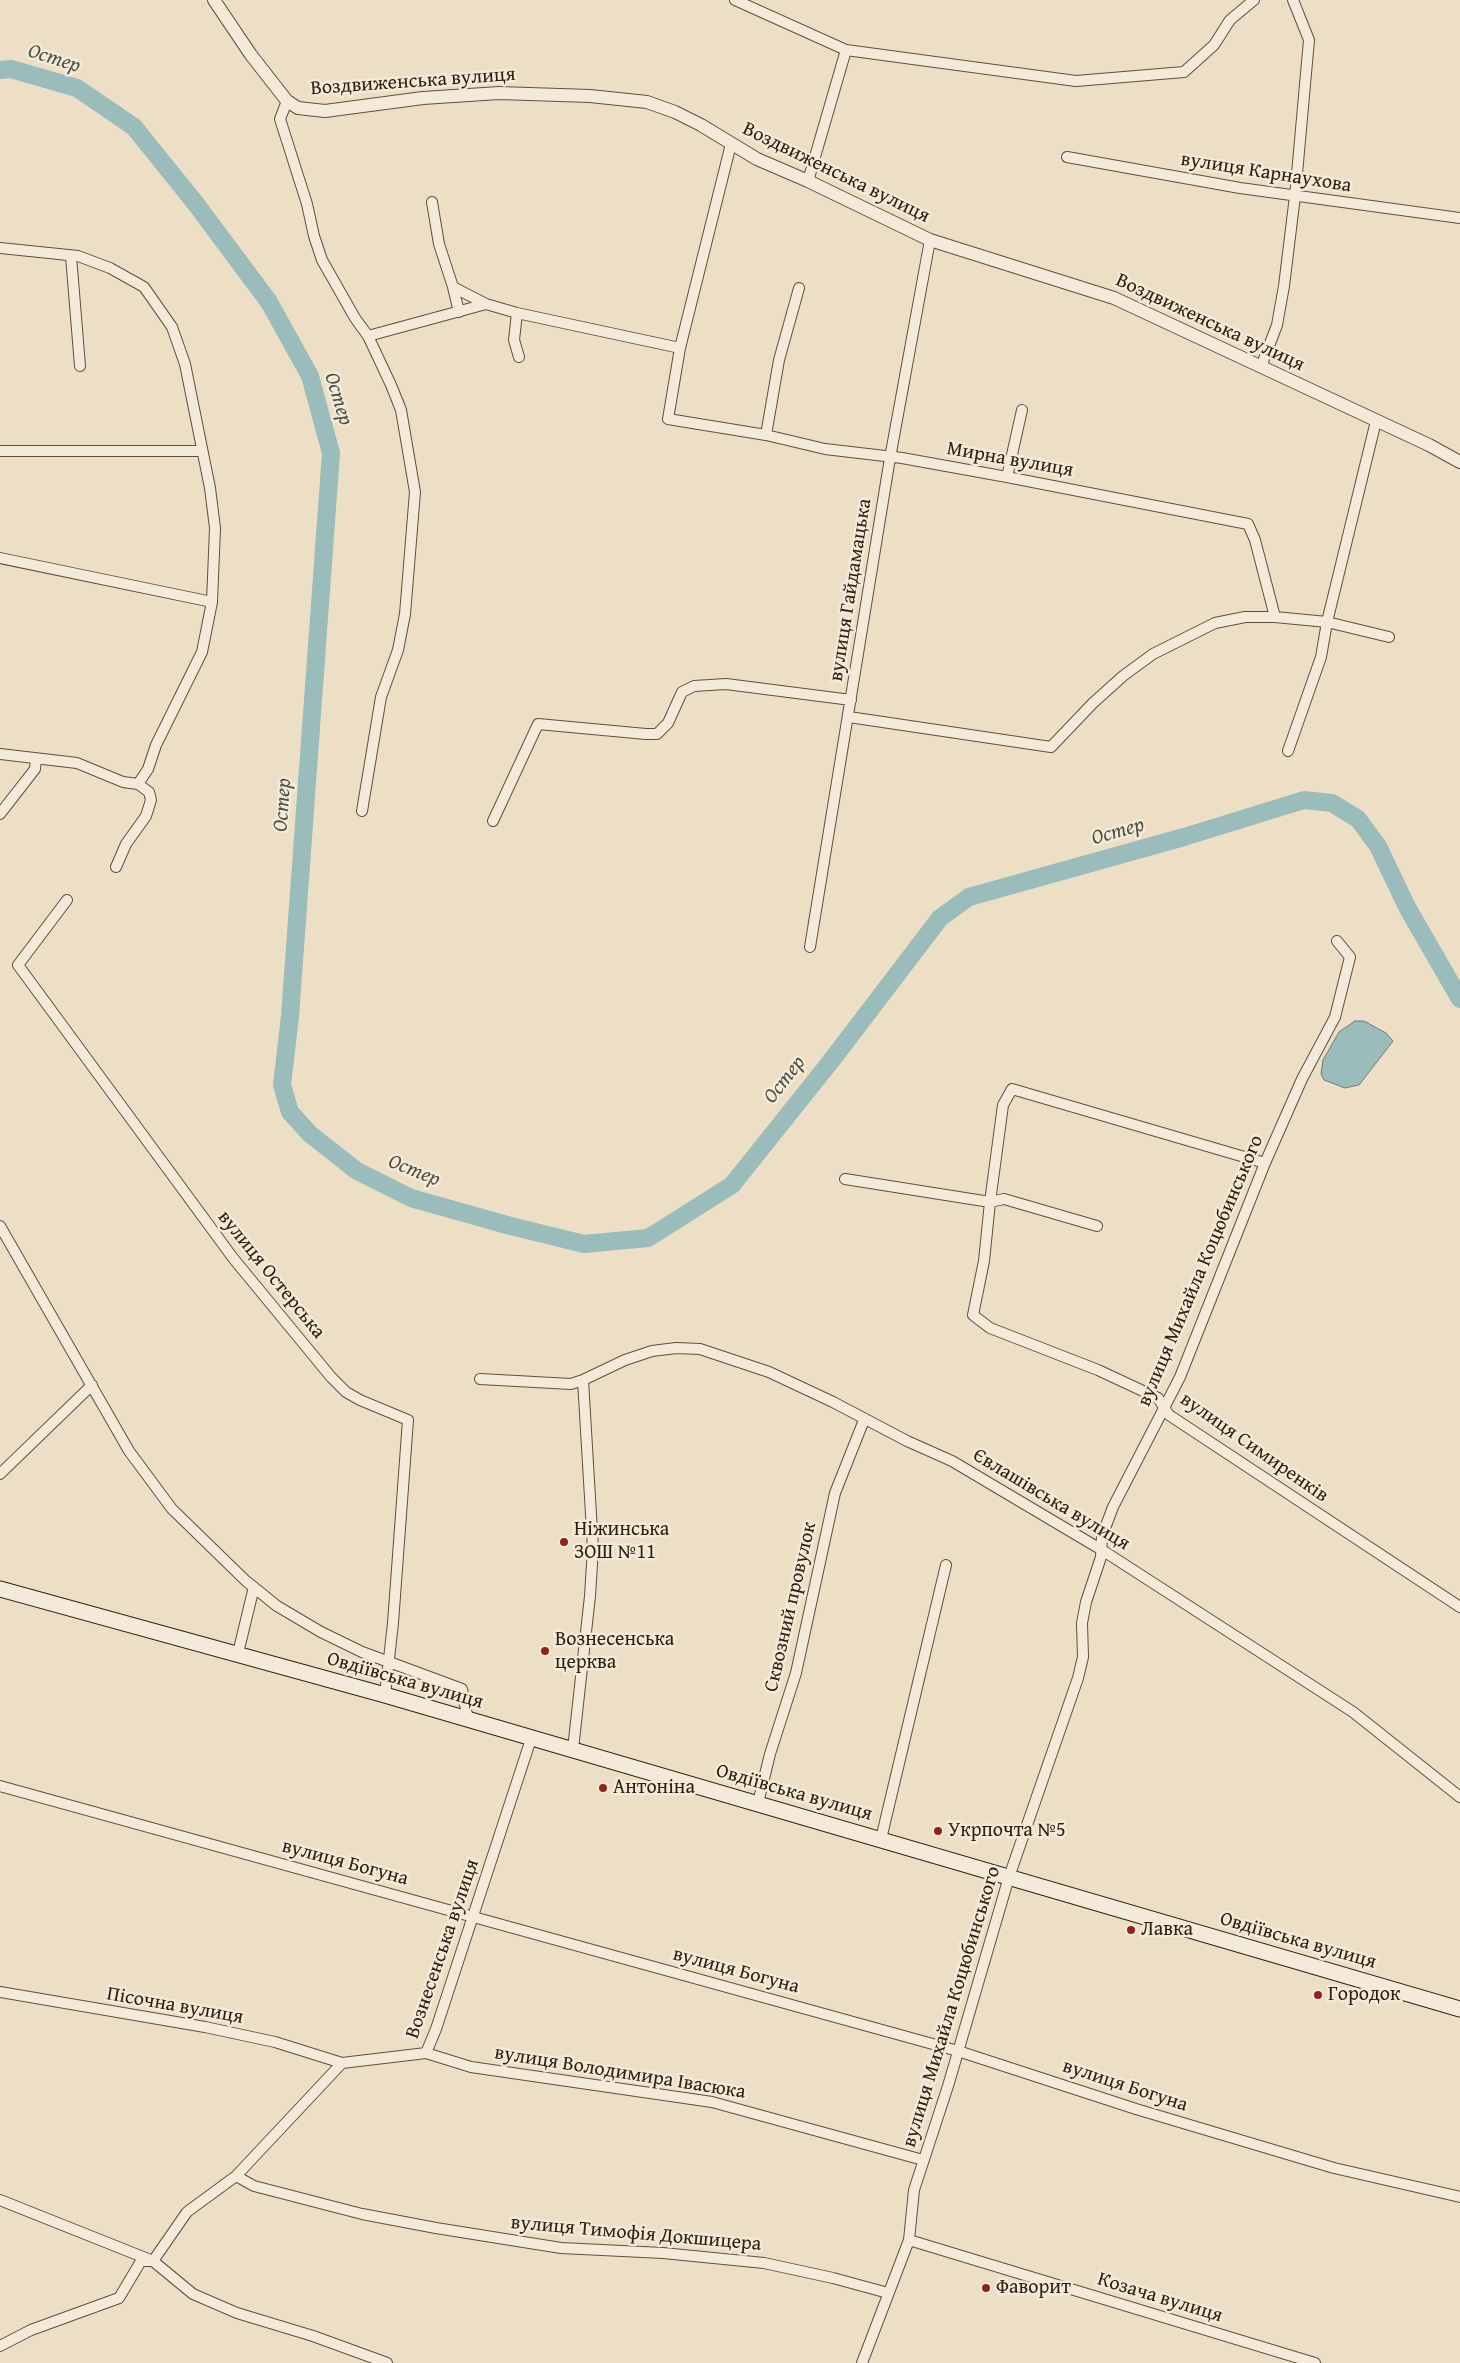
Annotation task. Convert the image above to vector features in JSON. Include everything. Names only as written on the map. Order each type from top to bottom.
[{"type":"main road","name":"Овдіївська вулиця","points":[[0,1589],[238,1653],[531,1739],[573,1749],[1460,2009]]},
{"type":"street","name":"Воздвиженська вулиця","points":[[214,0],[251,55],[287,101],[298,108],[325,111],[460,95],[538,93],[647,102],[684,116],[757,159],[808,181],[930,240],[1114,298],[1460,462]]},
{"type":"street","points":[[736,0],[846,50],[1076,81],[1184,72],[1214,45],[1230,20],[1254,0]]},
{"type":"street","points":[[1262,367],[1277,324],[1295,196],[1309,40],[1293,0]]},
{"type":"street","points":[[808,181],[846,50]]},
{"type":"street","points":[[287,101],[280,119],[314,236],[322,260],[355,318],[368,336],[401,410],[415,492],[405,614],[398,650],[379,706],[362,811]]},
{"type":"street","points":[[453,287],[486,304],[517,313],[680,348],[731,144]]},
{"type":"street","name":"вулиця Карнаухова","points":[[1067,157],[1240,188],[1460,218]]},
{"type":"street","points":[[432,202],[439,244],[459,312]]},
{"type":"street","name":"вулиця Гайдамацька","points":[[810,947],[890,458],[930,240]]},
{"type":"street","points":[[0,248],[78,256],[110,268],[144,287],[172,327],[185,364],[210,488],[215,528],[212,602],[202,652],[156,745],[148,769],[138,784]]},
{"type":"street","points":[[71,256],[80,366]]},
{"type":"street","points":[[766,435],[780,360],[799,288]]},
{"type":"street","points":[[368,336],[486,304]]},
{"type":"street","points":[[517,313],[514,340],[519,357]]},
{"type":"street","name":"Мирна вулиця","points":[[680,348],[668,419],[766,435],[825,449],[1007,477],[1248,524],[1255,540],[1275,617]]},
{"type":"street","points":[[1007,477],[1022,410]]},
{"type":"street","points":[[1288,751],[1321,657],[1327,622],[1376,421]]},
{"type":"street","points":[[0,451],[202,451]]},
{"type":"street","points":[[0,558],[212,602]]},
{"type":"street","points":[[849,717],[1051,747],[1093,702],[1123,676],[1153,654],[1215,623],[1245,618],[1275,617],[1327,622],[1389,637]]},
{"type":"street","points":[[493,821],[538,724],[657,734],[668,723],[682,692],[694,686],[726,684],[851,700]]},
{"type":"street","points":[[0,754],[77,763],[123,782],[138,784],[149,792],[151,800],[146,816],[126,844],[116,867]]},
{"type":"street","points":[[0,814],[35,770],[36,758]]},
{"type":"street","name":"вулиця Остерська","points":[[67,900],[18,965],[233,1258],[331,1378],[353,1396],[408,1420],[385,1695]]},
{"type":"street","name":"вулиця Михайла Коцюбинського","points":[[862,2363],[908,2240],[914,2190],[958,2051],[1009,1877],[1078,1678],[1083,1657],[1082,1623],[1086,1602],[1102,1550],[1102,1536],[1113,1507],[1183,1369],[1265,1163],[1302,1080],[1334,1017],[1350,957],[1337,941]]},
{"type":"street","points":[[990,1202],[1003,1105],[1012,1089],[1265,1163]]},
{"type":"street","points":[[845,1179],[990,1202],[1004,1199],[1097,1226]]},
{"type":"street","name":"вулиця Симиренків","points":[[990,1202],[984,1262],[973,1315],[990,1328],[1141,1389],[1158,1398],[1169,1416],[1460,1608]]},
{"type":"street","points":[[0,1226],[129,1451],[172,1509],[208,1546],[278,1606],[321,1632],[389,1662],[462,1689],[468,1720]]},
{"type":"street","name":"Євлашівська вулиця","points":[[480,1379],[571,1384],[625,1360],[652,1351],[676,1348],[700,1350],[769,1372],[833,1402],[864,1420],[952,1461],[1102,1550],[1353,1712],[1460,1797]]},
{"type":"street","points":[[573,1749],[590,1596],[593,1548],[583,1380]]},
{"type":"street","points":[[0,1474],[92,1385]]},
{"type":"street","name":"Сквозний провулок","points":[[758,1803],[770,1754],[796,1673],[835,1493],[864,1420]]},
{"type":"street","points":[[881,1839],[946,1565]]},
{"type":"street","points":[[238,1653],[254,1587]]},
{"type":"street","name":"Вознесенська вулиця","points":[[342,2062],[426,2053],[474,1917],[531,1739]]},
{"type":"street","name":"вулиця Богуна","points":[[0,1786],[958,2051],[1136,2109],[1315,2162],[1460,2197]]},
{"type":"street","name":"Пісочна вулиця","points":[[0,1992],[206,2027],[275,2042],[342,2062]]},
{"type":"street","name":"вулиця Володимира Івасюка","points":[[426,2053],[471,2067],[712,2102],[924,2160]]},
{"type":"street","points":[[153,2261],[187,2212],[236,2176],[342,2062]]},
{"type":"street","name":"вулиця Тимофія Докшицера","points":[[236,2176],[254,2186],[362,2214],[436,2228],[561,2248],[663,2253],[764,2263],[833,2278],[888,2293]]},
{"type":"street","points":[[0,2200],[153,2261],[193,2294],[220,2306],[387,2363]]},
{"type":"street","name":"Козача вулиця","points":[[908,2240],[1315,2363]]},
{"type":"street","points":[[0,2346],[31,2330],[119,2298],[141,2261],[153,2261]]},
{"type":"water","points":[[1355,1021],[1364,1021],[1386,1033],[1393,1041],[1359,1085],[1345,1088],[1324,1080],[1321,1074],[1323,1060],[1339,1032]]},
{"type":"waterway","name":"Остер","points":[[0,70],[11,69],[77,88],[134,127],[196,204],[269,302],[310,376],[331,453],[290,1016],[282,1085],[290,1112],[310,1134],[357,1171],[411,1198],[584,1244],[648,1238],[732,1185],[831,1061],[940,918],[969,897],[1184,837],[1304,800],[1332,803],[1358,819],[1378,846],[1407,907],[1460,999]]},
{"type":"place","name":"Ніжинська ЗОШ №11","points":[[564,1542]]},
{"type":"place","name":"Вознесенська церква","points":[[545,1651]]},
{"type":"place","name":"Антоніна","points":[[603,1788]]},
{"type":"place","name":"Укрпочта №5","points":[[938,1831]]},
{"type":"place","name":"Лавка","points":[[1131,1930]]},
{"type":"place","name":"Городок","points":[[1318,1995]]},
{"type":"place","name":"Фаворит","points":[[986,2288]]}]
